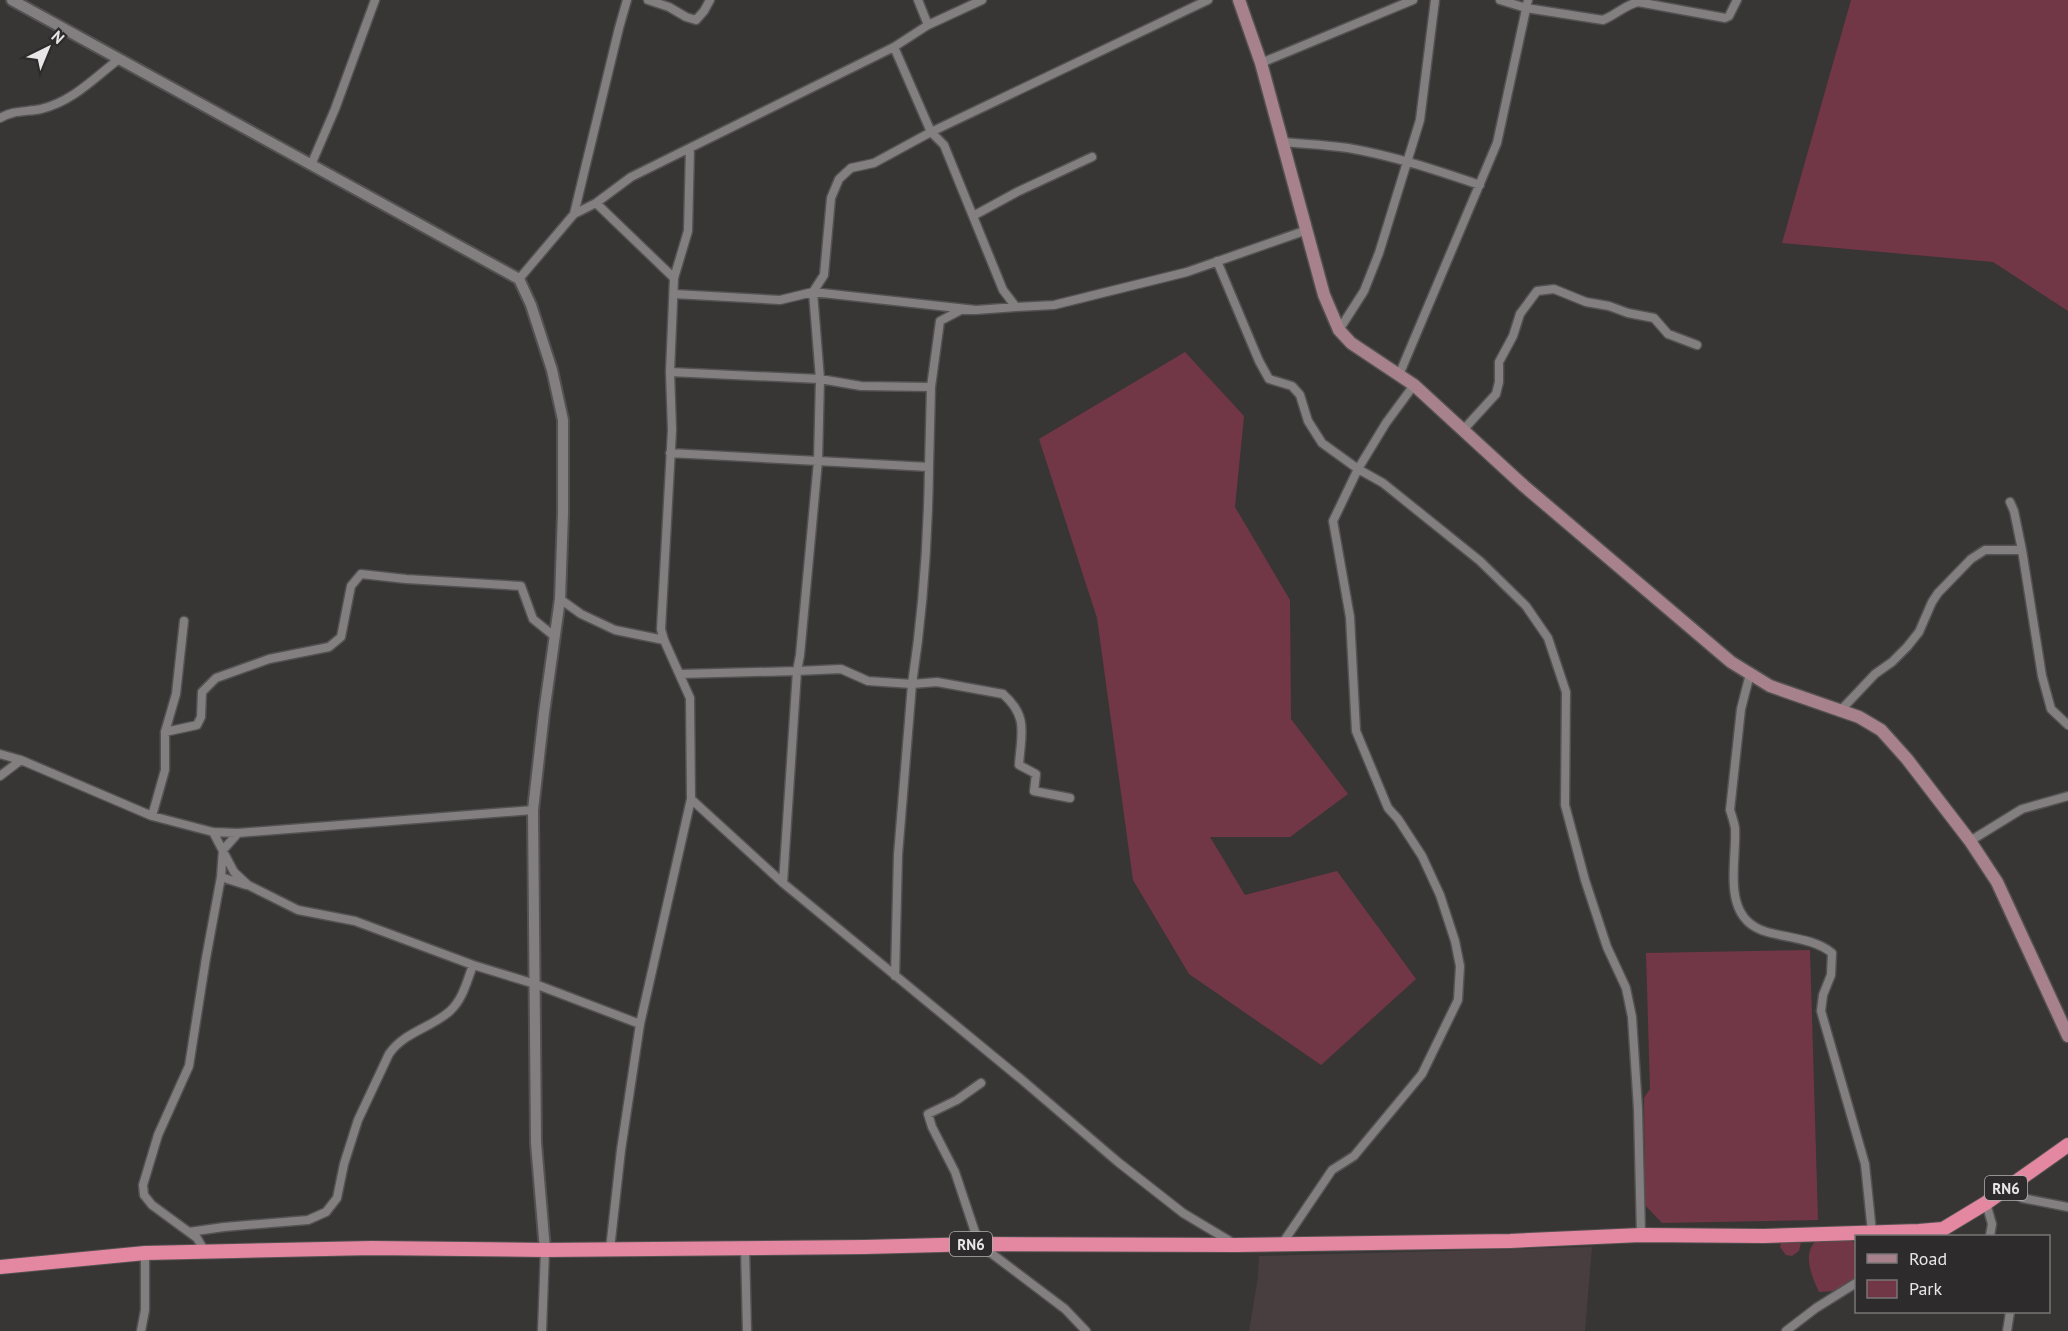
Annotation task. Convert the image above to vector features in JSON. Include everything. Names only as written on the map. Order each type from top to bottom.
[{"type":"highway","name":"RN6","points":[[0,1267],[145,1254],[372,1248],[545,1250],[979,1244],[1236,1245],[1510,1241],[1641,1235],[1764,1236],[1899,1232],[1943,1228],[1986,1203],[2068,1146]]},
{"type":"main road","points":[[1239,0],[1261,63],[1324,295],[1338,330],[1351,343],[1414,385],[1524,486],[1731,662],[1770,686],[1859,717],[1881,730],[1907,759],[1970,841],[1997,882],[2063,1013],[2068,1036]]},
{"type":"street","points":[[12,0],[519,279],[531,305],[552,370],[563,420],[560,599],[533,810],[537,1143],[545,1250],[542,1331]]},
{"type":"street","points":[[310,165],[334,109],[375,0]]},
{"type":"street","points":[[574,214],[627,0]]},
{"type":"street","points":[[648,0],[696,20],[710,0]]},
{"type":"street","points":[[918,0],[928,25]]},
{"type":"street","points":[[519,279],[574,214],[596,203],[631,177],[894,47],[928,25],[982,0]]},
{"type":"street","points":[[783,883],[797,671],[818,461],[820,379],[813,292],[824,275],[831,198],[838,178],[851,168],[874,163],[890,156],[931,132],[1209,0]]},
{"type":"street","points":[[1261,63],[1413,0]]},
{"type":"street","points":[[1338,330],[1364,291],[1379,253],[1420,120],[1435,0]]},
{"type":"street","points":[[1500,0],[1603,20],[1615,15],[1630,4],[1638,2],[1678,8],[1719,18],[1729,16],[1737,0]]},
{"type":"street","points":[[1399,375],[1497,143],[1527,4]]},
{"type":"street","points":[[894,47],[931,132],[944,145],[1003,290],[1016,307]]},
{"type":"street","points":[[0,118],[12,113],[40,109],[71,98],[119,59]]},
{"type":"street","points":[[1283,142],[1346,148],[1407,161],[1480,185]]},
{"type":"street","points":[[610,1249],[621,1150],[640,1024],[692,799],[690,698],[661,629],[672,430],[670,372],[674,278],[688,231],[690,148]]},
{"type":"street","points":[[973,216],[1017,192],[1092,158]]},
{"type":"street","points":[[596,203],[674,278]]},
{"type":"street","points":[[895,976],[898,855],[912,684],[927,560],[931,387],[940,321],[961,310],[1054,305],[1091,296],[1187,272],[1307,230]]},
{"type":"street","points":[[1217,261],[1258,362],[1269,379],[1292,386],[1300,395],[1308,421],[1322,443],[1358,469],[1383,483],[1480,561],[1526,606],[1548,638],[1566,692],[1565,805],[1585,880],[1607,946],[1626,988],[1632,1017],[1638,1109],[1641,1235]]},
{"type":"street","points":[[1464,429],[1496,394],[1499,382],[1498,362],[1513,336],[1520,314],[1537,291],[1554,289],[1586,302],[1654,318],[1668,334],[1696,345]]},
{"type":"street","points":[[674,294],[780,300],[813,292],[976,310]]},
{"type":"street","points":[[670,372],[820,379],[861,386],[931,387]]},
{"type":"street","points":[[1282,1244],[1332,1170],[1354,1156],[1422,1074],[1458,999],[1460,966],[1455,940],[1440,895],[1422,856],[1398,819],[1388,808],[1356,731],[1350,617],[1333,521],[1358,469],[1381,431],[1414,385]]},
{"type":"street","points":[[670,453],[929,467]]},
{"type":"street","points":[[2010,502],[2022,550],[2042,676],[2050,708],[2068,725]]},
{"type":"street","points":[[1840,711],[1875,674],[1907,647],[1918,632],[1938,593],[1971,559],[1984,550],[2022,550]]},
{"type":"street","points":[[165,732],[197,725],[201,717],[202,692],[216,678],[269,659],[329,647],[341,637],[351,586],[361,574],[521,586],[533,618],[554,636]]},
{"type":"street","points":[[560,599],[580,614],[615,630],[664,640]]},
{"type":"street","points":[[152,816],[165,770],[165,732],[176,694],[184,621]]},
{"type":"street","points":[[680,674],[841,669],[868,681],[912,684],[937,682],[1003,694],[1023,720],[1019,765],[1036,774],[1034,791],[1070,798]]},
{"type":"street","points":[[1750,674],[1741,709],[1730,810],[1735,827],[1734,886],[1737,905],[1746,921],[1766,932],[1823,945],[1832,953],[1831,975],[1823,995],[1821,1011],[1865,1164],[1872,1232]]},
{"type":"street","points":[[0,754],[21,760],[152,816],[213,832],[238,833],[533,810]]},
{"type":"street","points":[[0,776],[21,760]]},
{"type":"street","points":[[1970,841],[2022,809],[2068,796]]},
{"type":"street","points":[[692,799],[783,883],[1118,1162],[1183,1213],[1236,1245]]},
{"type":"street","points":[[213,832],[234,872],[248,885]]},
{"type":"street","points":[[205,1252],[201,1244],[189,1232],[152,1205],[144,1195],[142,1185],[158,1135],[189,1066],[221,877],[223,850],[238,833]]},
{"type":"street","points":[[221,877],[248,885],[298,910],[354,921],[473,965],[535,984],[640,1024]]},
{"type":"street","points":[[189,1232],[308,1220],[326,1212],[337,1198],[344,1164],[358,1120],[389,1054],[396,1044],[449,1011],[461,997],[473,965]]},
{"type":"street","points":[[981,1083],[957,1100],[928,1114],[932,1127],[955,1172],[979,1244],[1065,1309],[1086,1331]]},
{"type":"street","points":[[2005,1189],[2022,1198],[2068,1207]]},
{"type":"street","points":[[1986,1203],[1992,1224],[1990,1235]]},
{"type":"street","points":[[1932,1235],[1943,1228]]},
{"type":"street","points":[[745,1247],[747,1331]]},
{"type":"street","points":[[141,1331],[145,1310],[145,1254]]},
{"type":"street","points":[[1785,1331],[1816,1308],[1855,1284]]},
{"type":"street","points":[[2007,1331],[2010,1313]]},
{"type":"shaded area","points":[[1592,1247],[1585,1331],[1249,1331],[1259,1256]]},
{"type":"green space","points":[[1851,0],[2068,0],[2068,311],[1993,262],[1782,243]]},
{"type":"green space","points":[[1185,352],[1244,416],[1235,507],[1290,600],[1291,719],[1348,794],[1290,837],[1210,837],[1245,895],[1337,871],[1416,979],[1321,1065],[1189,974],[1133,880],[1097,618],[1039,439]]},
{"type":"green space","points":[[1810,950],[1818,1220],[1662,1223],[1645,1205],[1644,1098],[1650,1089],[1646,953]]},
{"type":"green space","points":[[1816,1241],[1852,1241],[1855,1243],[1855,1278],[1834,1291],[1819,1292],[1811,1273],[1809,1259],[1812,1246]]},
{"type":"green space","points":[[1781,1242],[1801,1242],[1799,1251],[1792,1256],[1786,1255],[1780,1247]]}]
